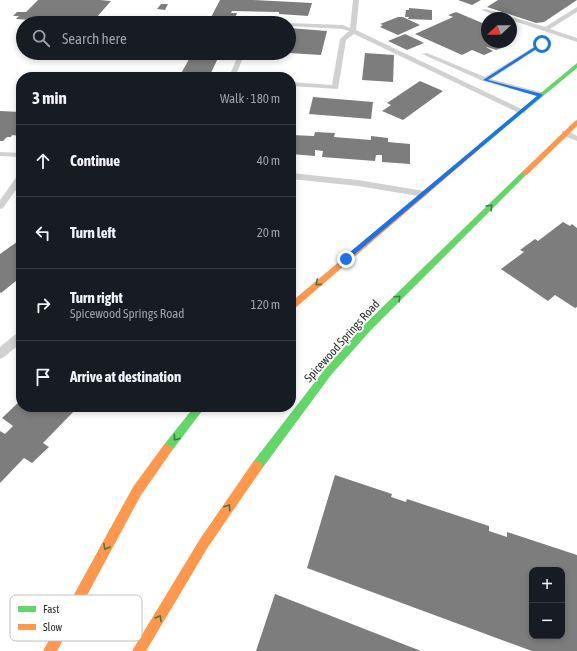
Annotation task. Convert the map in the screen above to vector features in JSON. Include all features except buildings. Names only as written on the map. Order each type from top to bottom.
[{"type":"main road","points":[[296,303],[577,65]]},
{"type":"main road","name":"Spicewood Springs Road","points":[[296,409],[303,399],[368,327],[577,122]]},
{"type":"main road","points":[[80,595],[137,491],[196,412]]},
{"type":"main road","name":"Spicewood Springs Road","points":[[139,651],[204,543],[294,412]]},
{"type":"main road","points":[[50,651],[55,641]]},
{"type":"lane","points":[[296,84],[335,87],[343,39],[353,31],[356,0]]},
{"type":"lane","points":[[546,29],[577,9]]},
{"type":"lane","points":[[484,10],[491,12]]},
{"type":"lane","points":[[517,20],[577,40]]},
{"type":"lane","points":[[296,24],[343,27],[522,111]]},
{"type":"lane","points":[[485,80],[542,44]]},
{"type":"lane","points":[[425,54],[485,80],[541,95]]},
{"type":"lane","points":[[234,72],[239,60]]},
{"type":"lane","points":[[565,133],[577,139]]},
{"type":"lane","points":[[0,154],[16,154]]},
{"type":"lane","points":[[296,177],[358,183],[424,194]]},
{"type":"lane","points":[[0,206],[16,184]]},
{"type":"lane","points":[[0,354],[16,340]]},
{"type":"traffic: fast","points":[[481,145],[577,65]]},
{"type":"traffic: fast","points":[[257,466],[328,372],[368,327],[525,173]]},
{"type":"traffic: fast","points":[[167,449],[196,412]]},
{"type":"traffic: slow","points":[[525,173],[577,122]]},
{"type":"traffic: slow","points":[[296,303],[481,145]]},
{"type":"traffic: slow","points":[[80,595],[137,491],[167,449]]},
{"type":"traffic: slow","points":[[139,651],[204,543],[257,466]]},
{"type":"traffic: slow","points":[[50,651],[55,641]]},
{"type":"route","points":[[346,259],[541,95],[485,80],[542,44]]}]
